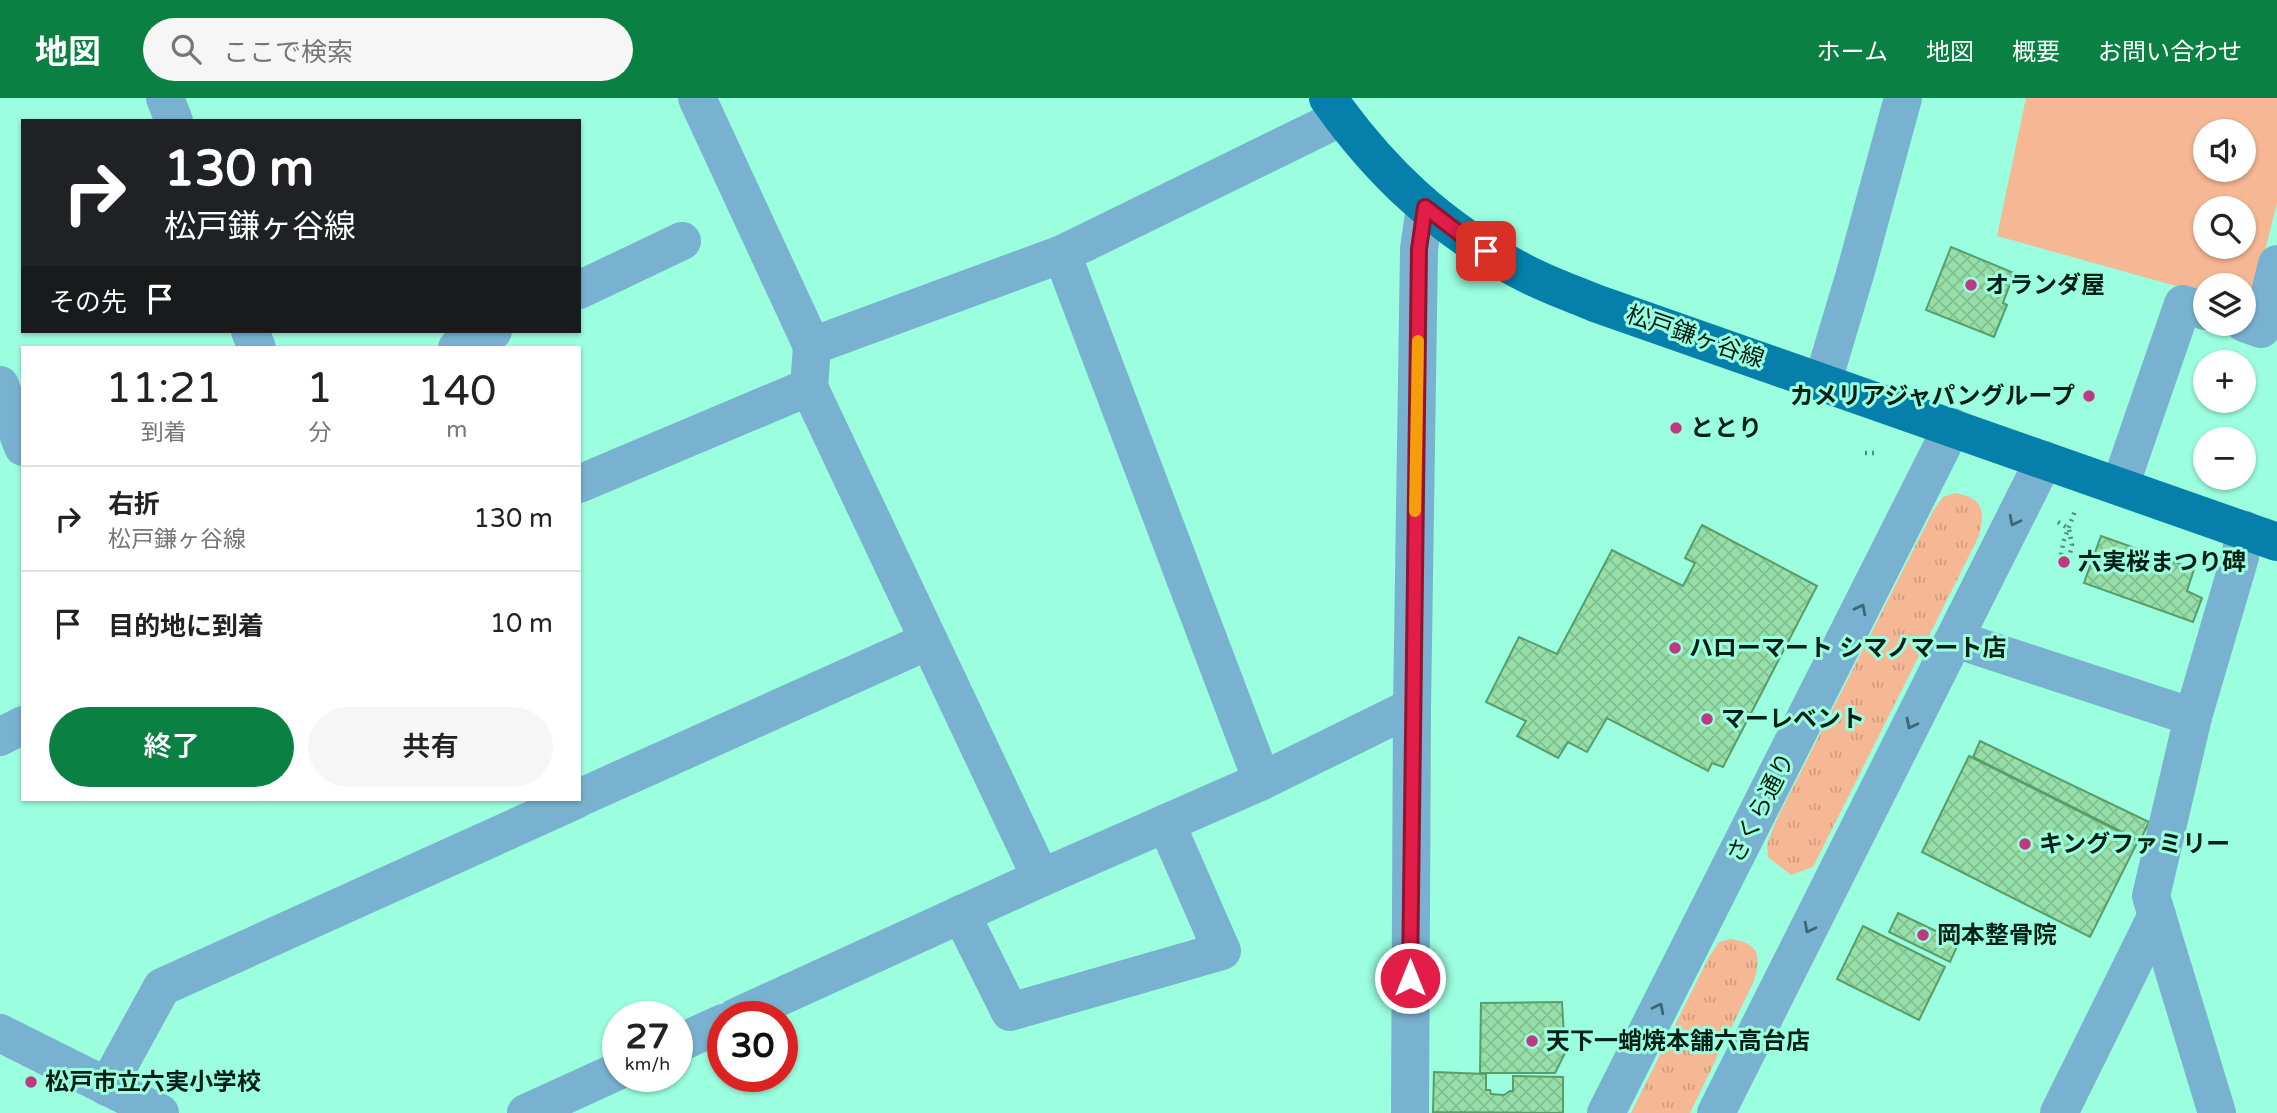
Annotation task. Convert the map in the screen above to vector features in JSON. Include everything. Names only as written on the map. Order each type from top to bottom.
[{"type":"main road","name":"松戸鎌ヶ谷線","points":[[1335,107],[1382,167],[1425,207],[1468,240],[1523,272],[1595,303],[2261,536]]},
{"type":"street","points":[[165,98],[173,119]]},
{"type":"street","points":[[697,98],[812,346],[809,387],[1041,878]]},
{"type":"street","points":[[1823,381],[1903,98]]},
{"type":"street","points":[[812,346],[1062,254],[1335,107]]},
{"type":"street","points":[[1410,1113],[1412,707],[1419,249],[1425,207]]},
{"type":"street","points":[[581,289],[682,241]]},
{"type":"street","points":[[1062,254],[1262,781]]},
{"type":"street","points":[[2256,327],[2261,328],[2277,264]]},
{"type":"street","points":[[2120,486],[2183,304],[2193,307]]},
{"type":"street","points":[[461,346],[490,333]]},
{"type":"street","points":[[0,385],[21,442]]},
{"type":"street","points":[[581,483],[809,387]]},
{"type":"street","name":"さくら通り","points":[[1606,1113],[1952,427]]},
{"type":"street","points":[[1716,1113],[2044,460]]},
{"type":"street","points":[[2217,1113],[2151,896],[2193,717],[2240,557],[2261,536]]},
{"type":"street","points":[[1955,639],[2193,717]]},
{"type":"street","points":[[581,798],[928,641]]},
{"type":"street","points":[[771,1001],[1262,781],[1412,707]]},
{"type":"street","points":[[0,737],[21,726]]},
{"type":"street","points":[[107,1087],[162,986],[574,801]]},
{"type":"street","points":[[961,914],[1010,1012],[1222,951],[1166,823]]},
{"type":"street","points":[[2059,1113],[2157,915]]},
{"type":"street","points":[[0,1033],[160,1113]]},
{"type":"street","points":[[526,1113],[602,1078]]},
{"type":"path","points":[[1865,453],[1877,453]]},
{"type":"path","points":[[2058,522],[2069,529],[2072,545],[2067,568],[2059,564],[2064,540]]},
{"type":"green space","points":[[2026,98],[2277,98],[2277,203],[2256,287],[2256,273],[2193,273],[2193,291],[1997,236]]},
{"type":"green space","points":[[1955,493],[1972,498],[1980,507],[1982,519],[1979,536],[1813,867],[1791,875],[1768,857],[1767,844],[1776,821],[1933,511],[1943,497]]},
{"type":"green space","points":[[1730,939],[1753,947],[1756,952],[1754,981],[1690,1113],[1631,1113],[1709,957],[1719,942]]},
{"type":"building","points":[[1951,247],[2014,273],[2003,303],[2007,305],[1994,337],[1926,310]]},
{"type":"building","points":[[1702,525],[1817,586],[1723,767],[1712,763],[1708,771],[1607,718],[1587,752],[1568,742],[1558,758],[1517,736],[1526,721],[1486,702],[1519,637],[1557,654],[1612,550],[1683,586],[1695,563],[1685,558]]},
{"type":"building","points":[[2101,536],[2194,569],[2187,591],[2202,598],[2193,622],[2084,583]]},
{"type":"building","points":[[1980,741],[2149,822],[2140,841],[1973,757]]},
{"type":"building","points":[[1969,756],[2138,841],[2090,937],[1922,852]]},
{"type":"building","points":[[1898,913],[1959,942],[1950,962],[1889,932]]},
{"type":"building","points":[[1863,926],[1945,967],[1919,1020],[1837,979]]},
{"type":"building","points":[[1562,1002],[1565,1053],[1555,1073],[1480,1073],[1481,1003]]},
{"type":"building","points":[[1434,1072],[1486,1074],[1486,1090],[1490,1090],[1491,1094],[1504,1095],[1513,1091],[1513,1076],[1563,1077],[1563,1113],[1433,1112]]},
{"type":"slow traffic","points":[[1415,511],[1418,341]]},
{"type":"place","name":"オランダ屋","points":[[1971,285]]},
{"type":"place","name":"カメリアジャパングループ","points":[[2089,396]]},
{"type":"place","name":"ととり","points":[[1676,428]]},
{"type":"place","name":"六実桜まつり碑","points":[[2064,562]]},
{"type":"place","name":"ハローマート シマノマート店","points":[[1675,648]]},
{"type":"place","name":"マーレベント","points":[[1707,719]]},
{"type":"place","name":"キングファミリー","points":[[2025,844]]},
{"type":"place","name":"岡本整骨院","points":[[1923,935]]},
{"type":"place","name":"天下一蛸焼本舗六高台店","points":[[1532,1041]]},
{"type":"place","name":"松戸市立六実小学校","points":[[31,1082]]},
{"type":"route","points":[[1410,978],[1419,249],[1425,207],[1486,251]]}]
